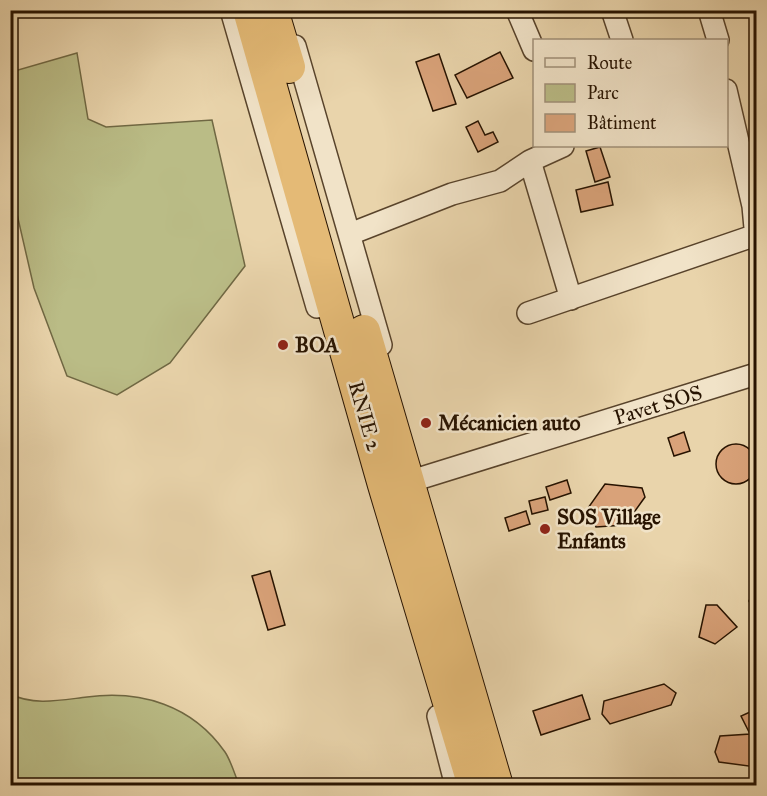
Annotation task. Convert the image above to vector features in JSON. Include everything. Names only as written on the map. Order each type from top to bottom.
[{"type":"highway","name":"RNIE 2","points":[[249,10],[384,485],[474,786]]},
{"type":"highway","name":"RNIE 2","points":[[272,10],[497,786]]},
{"type":"street","points":[[231,10],[428,680],[456,786]]},
{"type":"street","points":[[285,10],[512,786]]},
{"type":"street","points":[[517,10],[533,48]]},
{"type":"street","points":[[612,10],[622,39]]},
{"type":"street","points":[[710,10],[718,39]]},
{"type":"street","points":[[528,313],[756,237],[755,205],[728,98]]},
{"type":"street","points":[[350,234],[452,194],[500,181],[530,161],[561,147]]},
{"type":"street","points":[[530,161],[571,300]]},
{"type":"street","name":"Pavet SOS","points":[[422,478],[756,374]]},
{"type":"green space","points":[[77,53],[88,119],[106,127],[212,120],[245,266],[170,363],[117,395],[67,376],[34,288],[11,188],[11,72]]},
{"type":"green space","points":[[10,694],[38,701],[107,695],[127,696],[164,704],[181,712],[212,736],[225,752],[239,785],[11,785]]},
{"type":"building","points":[[500,52],[513,78],[467,98],[455,75]]},
{"type":"building","points":[[439,54],[456,104],[433,111],[416,62]]},
{"type":"building","points":[[478,121],[485,135],[493,132],[498,142],[478,152],[466,127]]},
{"type":"building","points":[[600,147],[610,177],[595,182],[586,151]]},
{"type":"building","points":[[608,182],[613,205],[581,212],[576,190]]},
{"type":"building","points":[[684,432],[690,451],[674,456],[668,438]]},
{"type":"building","points":[[736,444],[744,445],[750,450],[755,456],[755,472],[750,478],[744,483],[736,484],[728,483],[722,478],[717,472],[716,464],[717,456],[722,450],[728,445]]},
{"type":"building","points":[[567,480],[571,493],[550,500],[546,487]]},
{"type":"building","points":[[605,484],[642,488],[645,497],[625,525],[596,527],[588,508]]},
{"type":"building","points":[[545,497],[548,510],[532,514],[529,501]]},
{"type":"building","points":[[526,511],[530,524],[509,531],[505,518]]},
{"type":"building","points":[[270,571],[285,625],[268,630],[252,576]]},
{"type":"building","points":[[756,586],[756,616],[749,601]]},
{"type":"building","points":[[706,605],[717,605],[737,627],[715,644],[699,637]]},
{"type":"building","points":[[664,684],[676,693],[671,705],[610,724],[602,714],[604,701]]},
{"type":"building","points":[[582,695],[590,719],[541,735],[533,711]]},
{"type":"building","points":[[750,712],[756,723],[756,767],[719,762],[715,752],[720,736],[750,734],[741,716]]},
{"type":"place","name":"BOA","points":[[283,345]]},
{"type":"place","name":"Mécanicien auto","points":[[426,423]]},
{"type":"place","name":"SOS Village Enfants","points":[[545,529]]}]
